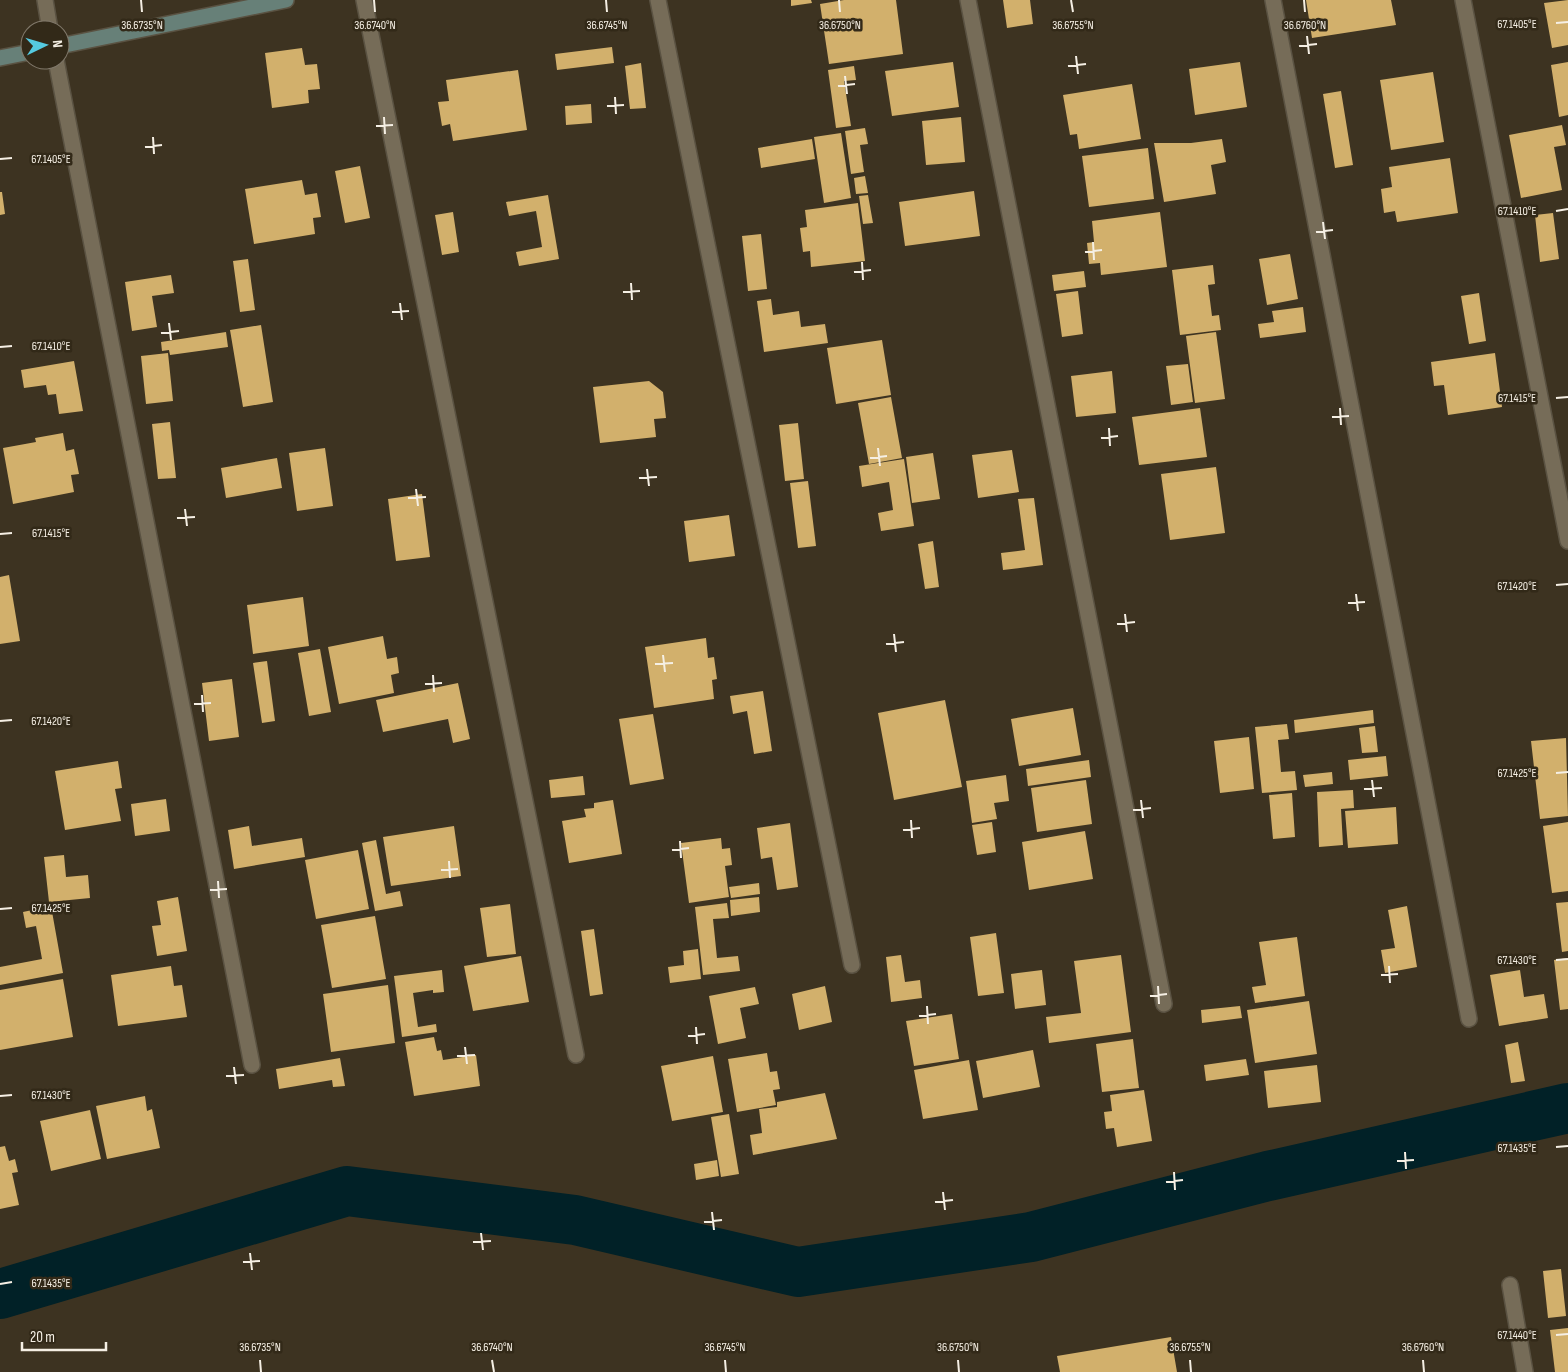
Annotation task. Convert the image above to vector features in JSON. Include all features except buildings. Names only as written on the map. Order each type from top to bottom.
[{"type":"main road","points":[[70,44],[286,0]]},
{"type":"main road","points":[[0,58],[20,54]]},
{"type":"street","points":[[45,0],[48,20]]},
{"type":"street","points":[[364,0],[576,1055]]},
{"type":"street","points":[[658,0],[852,965]]},
{"type":"street","points":[[968,0],[1164,1004]]},
{"type":"street","points":[[1273,0],[1470,1019]]},
{"type":"street","points":[[1463,0],[1568,541]]},
{"type":"street","points":[[58,70],[252,1065]]},
{"type":"street","points":[[1510,1284],[1525,1372]]},
{"type":"waterway","points":[[0,1294],[347,1191],[575,1220],[798,1272],[1031,1237],[1268,1176],[1568,1108]]}]
